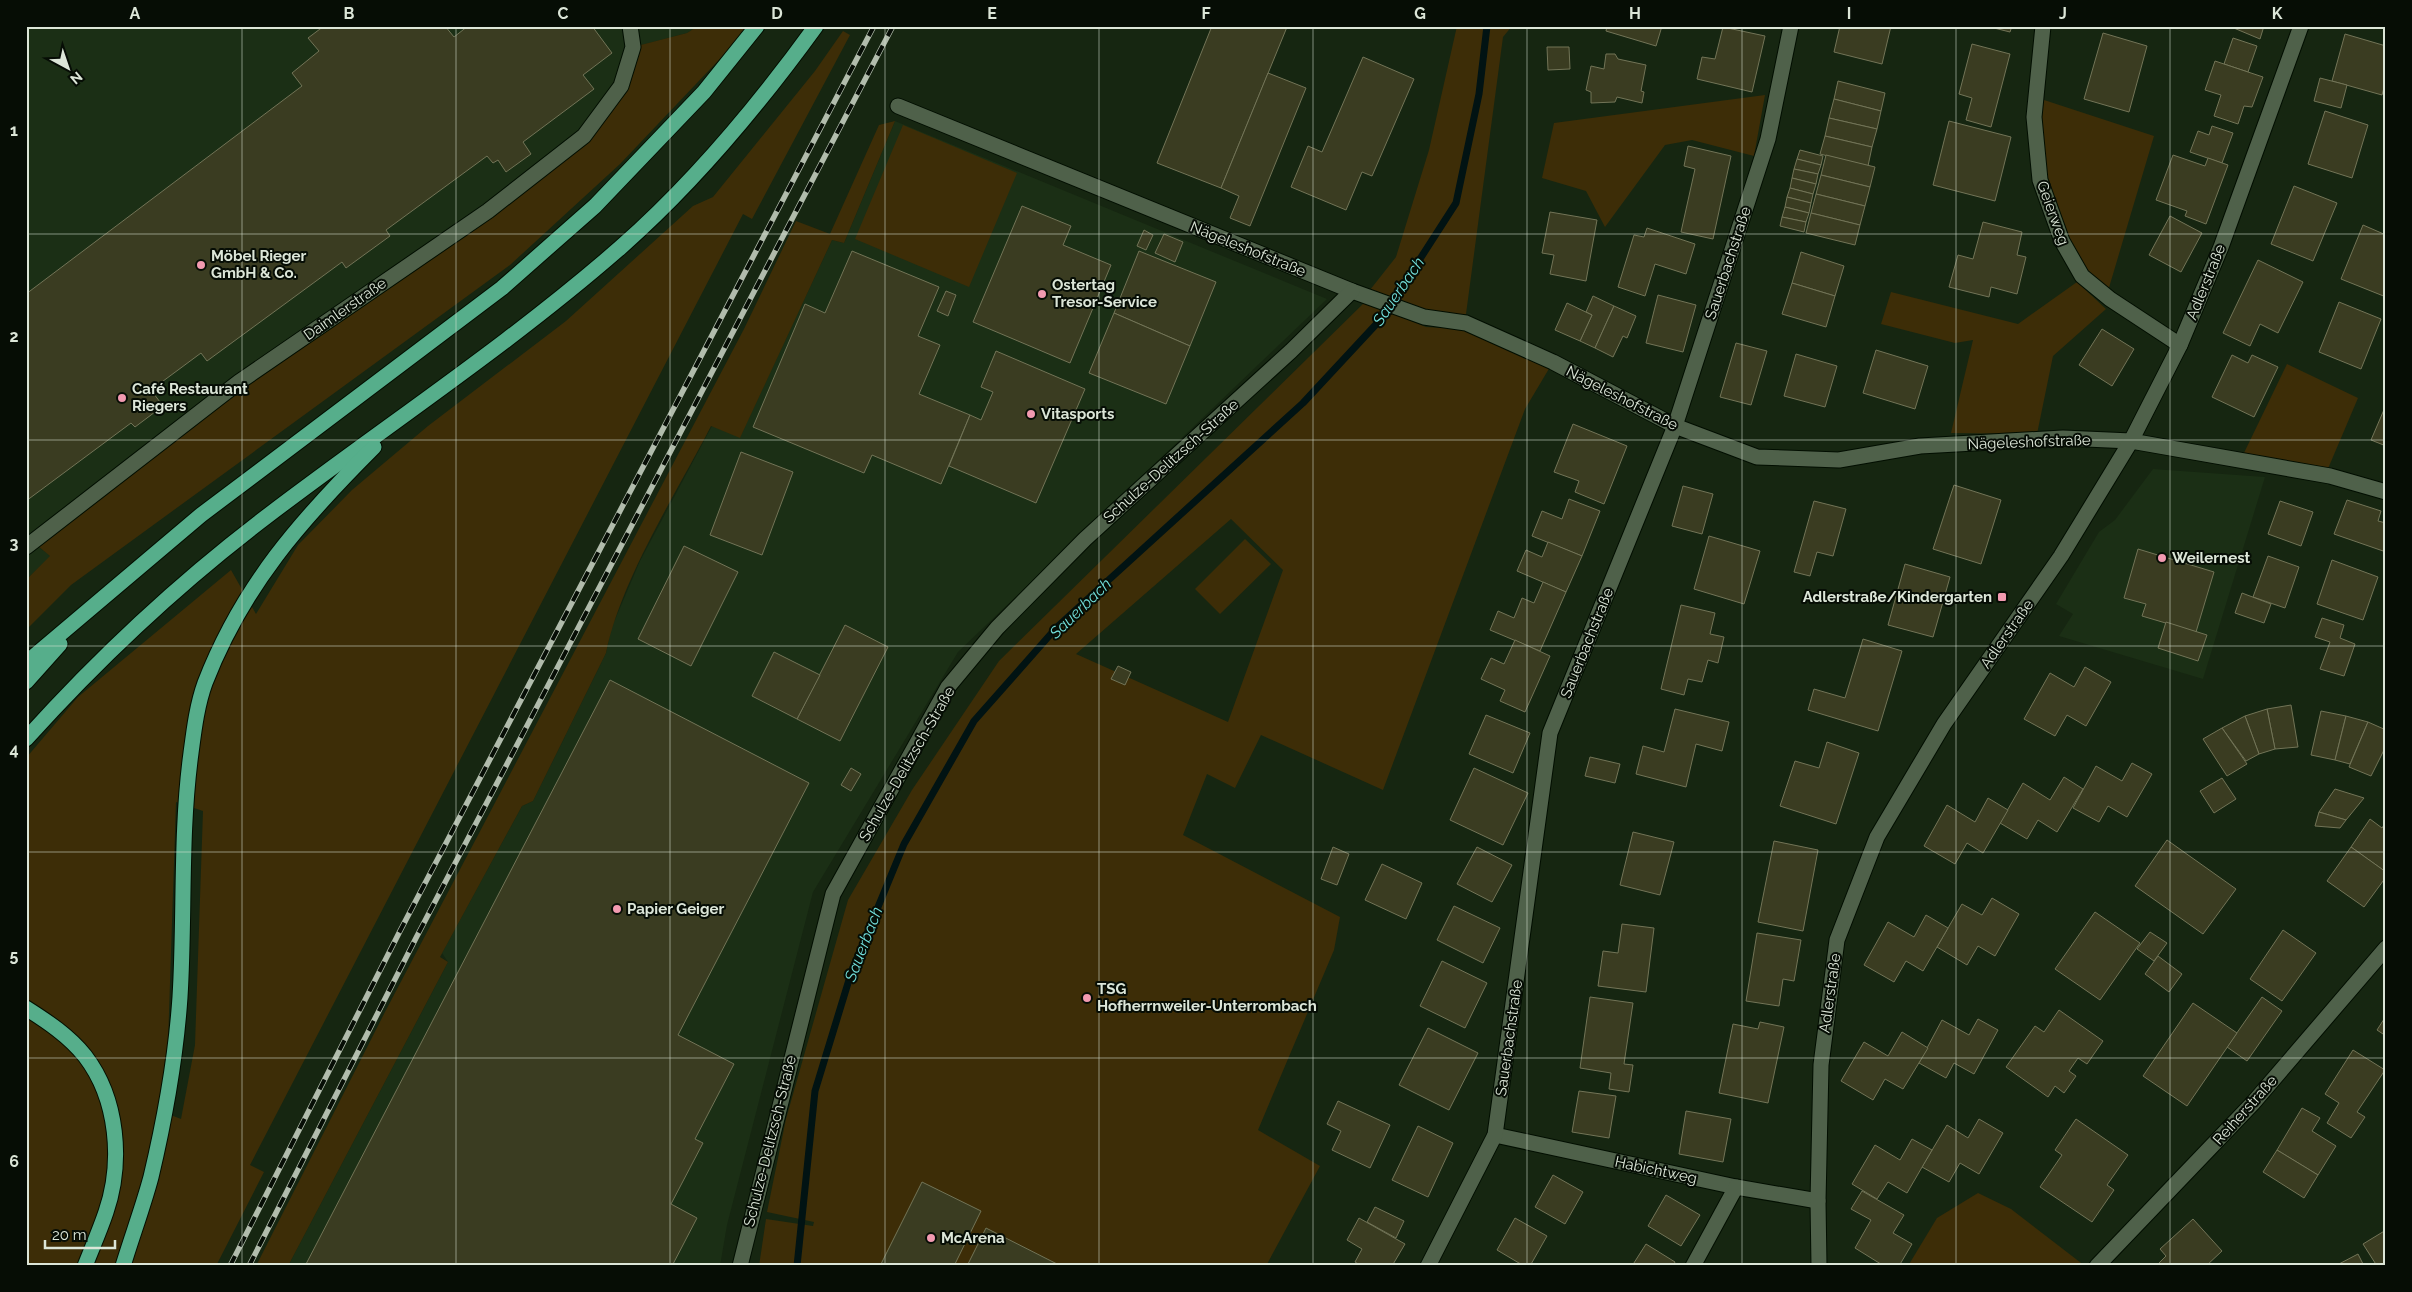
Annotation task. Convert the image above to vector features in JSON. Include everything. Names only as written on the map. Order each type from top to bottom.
[{"type":"highway","points":[[26,663],[86,615],[201,515],[502,288],[595,206],[704,92],[757,26]]},
{"type":"highway","points":[[26,739],[123,639],[188,581],[264,518],[550,305],[622,247],[687,184],[763,98],[816,26]]},
{"type":"highway","points":[[123,1266],[151,1178],[176,1044],[183,939],[185,796],[194,734],[204,686],[234,616],[273,558],[316,504],[418,404]]},
{"type":"highway","points":[[26,682],[86,615]]},
{"type":"highway","points":[[26,1008],[60,1030],[85,1056],[103,1086],[114,1124],[117,1158],[107,1211],[86,1266]]},
{"type":"street","name":"Daimlerstraße","points":[[26,547],[239,382],[488,210],[584,136],[621,86],[634,47],[630,26]]},
{"type":"street","name":"Sauerbachstraße","points":[[1428,1266],[1495,1135],[1550,733],[1675,426],[1768,140],[1790,26]]},
{"type":"street","name":"Geierweg","points":[[2043,26],[2035,126],[2040,180],[2062,241],[2082,276],[2110,299],[2180,344]]},
{"type":"street","name":"Adlerstraße","points":[[1819,1266],[1818,1201],[1821,1065],[1837,940],[1877,837],[1944,724],[2061,556],[2130,442],[2180,344],[2221,247],[2300,26]]},
{"type":"street","name":"Nägeleshofstraße","points":[[898,106],[1359,293],[1420,316],[1466,323],[1553,362],[1675,426],[1757,457],[1830,459],[1920,446],[2063,438],[2130,442],[2330,476],[2386,492]]},
{"type":"street","name":"Schulze-Delitzsch-Straße","points":[[740,1266],[833,894],[948,687],[997,628],[1085,539],[1292,351],[1359,293]]},
{"type":"street","name":"Reiherstraße","points":[[2097,1266],[2253,1103],[2386,948]]},
{"type":"street","name":"Habichtweg","points":[[1495,1135],[1736,1187],[1818,1201]]},
{"type":"street","points":[[1693,1266],[1736,1187]]},
{"type":"shaded area","points":[[26,26],[698,26],[687,33],[634,47],[628,66],[584,136],[32,542],[51,556],[26,580]]},
{"type":"shaded area","points":[[698,26],[748,26],[733,45],[620,164],[510,265],[71,585],[26,630],[26,580],[50,556],[32,541],[584,136],[621,86],[633,47],[687,33]]},
{"type":"shaded area","points":[[1457,26],[1512,26],[1503,37],[1466,314],[1420,316],[1366,295],[1396,257],[1429,150]]},
{"type":"shaded area","points":[[843,31],[850,35],[752,219],[743,214],[250,1165],[264,1172],[216,1266],[26,1266],[26,758],[78,697],[231,570],[256,614],[298,545],[352,490],[428,426],[566,321],[693,206],[713,197],[815,71]],"holes":[[[176,802],[203,811],[195,1045],[181,1119],[158,1110],[168,1043]]]},
{"type":"shaded area","points":[[1765,95],[1754,156],[1692,140],[1665,145],[1605,227],[1586,191],[1542,178],[1554,123]]},
{"type":"shaded area","points":[[2041,99],[2154,136],[2108,291],[2087,274],[2073,253],[2055,211],[2049,189],[2042,143]]},
{"type":"shaded area","points":[[895,121],[1327,299],[958,652],[813,892],[727,1225],[720,1266],[288,1266],[448,962],[442,953],[522,806],[533,801],[606,653],[611,629],[640,561],[712,426],[740,437],[832,240],[844,243]]},
{"type":"shaded area","points":[[895,121],[844,243],[832,240],[740,438],[711,426],[666,508],[624,596],[613,625],[606,653],[533,801],[522,806],[440,957],[448,962],[288,1266],[256,1266],[385,1012],[744,329],[796,221],[830,234],[879,125]]},
{"type":"shaded area","points":[[903,125],[1017,173],[969,287],[855,239]]},
{"type":"shaded area","points":[[2077,282],[2106,309],[2053,356],[2037,434],[1951,433],[1973,340],[1955,343],[1881,324],[1891,292],[2018,324]]},
{"type":"shaded area","name":"TSG Hofherrnweiler-Unterrombach","points":[[1365,302],[1426,327],[1464,329],[1550,367],[1525,409],[1383,790],[1261,735],[1235,788],[1207,774],[1183,835],[1340,917],[1334,950],[1258,1130],[1320,1166],[1266,1266],[759,1266],[766,1219],[813,1226],[814,1222],[767,1212],[786,1119],[848,900],[912,790],[999,661]],"holes":[[[1231,519],[1283,570],[1228,722],[1076,654]]]},
{"type":"shaded area","points":[[2287,364],[2358,398],[2327,471],[2243,455]]},
{"type":"shaded area","name":"Weilernest","points":[[2153,469],[2265,477],[2203,679],[2059,636],[2073,614],[2056,604],[2099,532],[2115,520]]},
{"type":"shaded area","points":[[1245,539],[1271,564],[1220,614],[1195,589]]},
{"type":"shaded area","points":[[1978,1193],[2011,1209],[2085,1266],[1908,1266],[1937,1218]]},
{"type":"building","name":"Möbel Rieger GmbH & Co.","points":[[324,26],[445,26],[454,37],[468,26],[592,26],[612,53],[583,75],[594,89],[523,142],[531,154],[506,172],[498,160],[493,163],[487,156],[386,230],[390,236],[346,268],[342,262],[207,361],[201,353],[151,390],[163,406],[135,427],[131,423],[26,501],[26,294],[302,86],[292,73],[319,51],[308,38]]},
{"type":"building","points":[[1212,26],[1287,27],[1221,188],[1157,163]]},
{"type":"building","points":[[1607,26],[1662,26],[1656,46],[1606,31]]},
{"type":"building","points":[[1840,26],[1891,26],[1882,64],[1834,52]]},
{"type":"building","points":[[1986,26],[2012,26],[2010,32]]},
{"type":"building","points":[[2229,26],[2264,26],[2260,39]]},
{"type":"building","points":[[1723,27],[1765,36],[1752,92],[1697,79],[1702,57],[1715,59]]},
{"type":"building","points":[[2103,33],[2147,46],[2129,112],[2084,99]]},
{"type":"building","points":[[2345,34],[2386,46],[2386,80],[2382,95],[2332,81]]},
{"type":"building","points":[[2233,38],[2257,46],[2248,72],[2224,64]]},
{"type":"building","points":[[1972,44],[2010,54],[1991,127],[1966,120],[1972,98],[1959,94]]},
{"type":"building","points":[[1547,47],[1569,47],[1570,69],[1548,70]]},
{"type":"building","points":[[1606,54],[1615,54],[1618,59],[1646,65],[1641,91],[1644,92],[1642,103],[1617,97],[1615,102],[1591,103],[1591,92],[1586,90],[1591,66],[1604,69]]},
{"type":"building","points":[[1363,57],[1414,79],[1372,176],[1362,172],[1346,210],[1291,187],[1308,146],[1322,152]]},
{"type":"building","points":[[2215,61],[2263,77],[2252,107],[2244,106],[2238,124],[2214,116],[2221,95],[2205,90]]},
{"type":"building","points":[[1268,73],[1306,88],[1250,226],[1230,218],[1239,196],[1221,188]]},
{"type":"building","points":[[2320,78],[2347,85],[2341,108],[2314,101]]},
{"type":"building","points":[[1838,81],[1885,93],[1881,111],[1834,99]]},
{"type":"building","points":[[1834,99],[1881,111],[1877,129],[1829,118]]},
{"type":"building","points":[[2325,111],[2368,125],[2352,178],[2308,164]]},
{"type":"building","points":[[1829,118],[1877,129],[1872,147],[1825,136]]},
{"type":"building","points":[[1949,121],[2011,137],[1995,201],[1933,185]]},
{"type":"building","points":[[2212,126],[2233,133],[2222,163],[2190,152],[2198,131],[2209,135]]},
{"type":"building","points":[[1825,136],[1872,147],[1868,166],[1820,154]]},
{"type":"building","points":[[1688,146],[1731,156],[1713,239],[1681,232],[1695,169],[1684,166]]},
{"type":"building","points":[[1800,150],[1823,156],[1821,165],[1797,159]]},
{"type":"building","points":[[1826,155],[1875,167],[1870,187],[1821,175]]},
{"type":"building","points":[[2173,155],[2205,166],[2208,158],[2228,165],[2206,224],[2185,216],[2187,211],[2156,200]]},
{"type":"building","points":[[1797,159],[1821,165],[1818,174],[1794,169]]},
{"type":"building","points":[[1794,169],[1818,174],[1816,184],[1792,178]]},
{"type":"building","points":[[1821,175],[1870,187],[1865,206],[1816,194]]},
{"type":"building","points":[[1792,178],[1816,184],[1813,194],[1790,188]]},
{"type":"building","points":[[2294,186],[2337,203],[2313,261],[2271,244]]},
{"type":"building","points":[[1790,188],[1813,194],[1811,203],[1787,197]]},
{"type":"building","points":[[1816,194],[1865,206],[1860,225],[1811,213]]},
{"type":"building","points":[[1787,197],[1811,203],[1809,213],[1785,207]]},
{"type":"building","name":"Ostertag Tresor-Service","points":[[1022,206],[1071,226],[1063,245],[1111,265],[1070,363],[973,322]]},
{"type":"building","points":[[1785,207],[1809,213],[1806,222],[1782,217]]},
{"type":"building","points":[[1550,212],[1597,220],[1586,281],[1550,274],[1554,255],[1542,253]]},
{"type":"building","points":[[1811,213],[1860,225],[1855,245],[1806,233]]},
{"type":"building","points":[[2170,216],[2202,233],[2181,272],[2149,255]]},
{"type":"building","points":[[1782,217],[1806,222],[1804,232],[1780,226]]},
{"type":"building","points":[[1983,222],[2022,232],[2017,255],[2026,257],[2017,294],[1991,287],[1989,297],[1949,287],[1958,255],[1973,259]]},
{"type":"building","points":[[2363,225],[2386,235],[2386,297],[2341,279]]},
{"type":"building","points":[[1647,228],[1695,244],[1686,274],[1655,264],[1645,296],[1618,287],[1634,235],[1644,237]]},
{"type":"building","points":[[1144,230],[1153,235],[1146,250],[1137,246]]},
{"type":"building","points":[[1164,234],[1183,242],[1175,262],[1155,253]]},
{"type":"building","points":[[852,251],[939,287],[918,336],[940,345],[919,394],[970,415],[941,484],[872,455],[864,473],[753,427],[805,304],[825,313]]},
{"type":"building","points":[[1139,251],[1216,282],[1190,346],[1114,313]]},
{"type":"building","points":[[1801,252],[1844,266],[1835,296],[1792,283]]},
{"type":"building","points":[[2258,260],[2303,282],[2278,333],[2260,324],[2250,346],[2223,333]]},
{"type":"building","points":[[1792,283],[1835,296],[1826,327],[1782,314]]},
{"type":"building","points":[[946,291],[956,295],[948,316],[937,311]]},
{"type":"building","points":[[1658,295],[1696,305],[1683,352],[1646,343]]},
{"type":"building","points":[[1593,296],[1614,306],[1595,348],[1580,341],[1592,315],[1586,312]]},
{"type":"building","points":[[2339,302],[2381,319],[2361,369],[2319,352]]},
{"type":"building","points":[[1567,303],[1592,315],[1580,341],[1555,330]]},
{"type":"building","points":[[1614,306],[1636,316],[1627,338],[1623,336],[1613,357],[1595,348]]},
{"type":"building","points":[[1114,313],[1190,346],[1166,404],[1089,373]]},
{"type":"building","points":[[2102,329],[2134,349],[2112,386],[2079,365]]},
{"type":"building","points":[[1736,343],[1767,351],[1751,405],[1720,397]]},
{"type":"building","points":[[1876,350],[1928,366],[1915,409],[1863,393]]},
{"type":"building","points":[[996,351],[1085,389],[1036,503],[949,466],[970,415],[981,420],[993,392],[981,387]]},
{"type":"building","points":[[1796,354],[1837,366],[1825,407],[1784,396]]},
{"type":"building","points":[[2232,355],[2248,363],[2252,355],[2278,367],[2254,417],[2212,397]]},
{"type":"building","points":[[2386,405],[2386,446],[2371,440]]},
{"type":"building","points":[[1573,424],[1627,446],[1604,504],[1575,492],[1579,481],[1554,472]]},
{"type":"building","points":[[741,452],[793,472],[762,555],[710,535]]},
{"type":"building","points":[[1954,485],[2001,500],[1981,564],[1933,549]]},
{"type":"building","points":[[1683,486],[1713,494],[1702,534],[1672,526]]},
{"type":"building","points":[[1569,499],[1600,511],[1582,556],[1532,536],[1542,511],[1562,519]]},
{"type":"building","points":[[2347,500],[2381,511],[2378,521],[2386,523],[2386,552],[2334,534]]},
{"type":"building","points":[[1814,501],[1846,509],[1833,556],[1817,552],[1810,576],[1794,572]]},
{"type":"building","points":[[2280,501],[2313,512],[2301,546],[2268,534]]},
{"type":"building","points":[[1709,536],[1760,551],[1744,604],[1694,589]]},
{"type":"building","points":[[1548,542],[1582,556],[1566,592],[1517,571],[1526,550],[1542,557]]},
{"type":"building","points":[[684,546],[738,572],[691,666],[638,639]]},
{"type":"building","points":[[2138,549],[2214,572],[2196,632],[2142,616],[2146,604],[2124,598]]},
{"type":"building","points":[[2268,556],[2299,567],[2285,608],[2253,597]]},
{"type":"building","points":[[2332,560],[2378,577],[2363,620],[2317,604]]},
{"type":"building","points":[[1905,564],[1950,577],[1933,637],[1888,625]]},
{"type":"building","points":[[1543,582],[1566,592],[1540,651],[1490,630],[1498,611],[1514,618],[1522,598],[1534,603]]},
{"type":"building","points":[[2242,593],[2271,604],[2264,623],[2235,613]]},
{"type":"building","points":[[1681,605],[1715,613],[1710,634],[1724,637],[1718,663],[1708,660],[1702,682],[1688,679],[1684,695],[1661,689]]},
{"type":"building","points":[[2322,618],[2344,625],[2340,638],[2355,644],[2344,676],[2320,669],[2330,642],[2315,637]]},
{"type":"building","points":[[2166,622],[2207,635],[2198,661],[2158,648]]},
{"type":"building","points":[[845,625],[888,647],[840,741],[797,719]]},
{"type":"building","points":[[1863,639],[1902,651],[1878,731],[1808,710],[1814,689],[1845,698]]},
{"type":"building","points":[[1515,640],[1550,656],[1525,712],[1500,701],[1505,690],[1481,679],[1491,658],[1504,664]]},
{"type":"building","points":[[774,652],[820,675],[797,719],[752,696]]},
{"type":"building","points":[[1118,666],[1131,672],[1125,685],[1111,679]]},
{"type":"building","points":[[2085,667],[2111,682],[2086,726],[2067,715],[2055,736],[2024,719],[2050,673],[2074,687]]},
{"type":"building","name":"Papier Geiger","points":[[610,680],[809,783],[678,1035],[734,1064],[695,1139],[703,1143],[671,1204],[697,1218],[672,1266],[305,1266]]},
{"type":"building","points":[[2291,705],[2298,747],[2275,749],[2267,709]]},
{"type":"building","points":[[1675,709],[1729,722],[1722,751],[1696,744],[1686,787],[1636,774],[1643,746],[1664,752]]},
{"type":"building","points":[[2267,709],[2275,749],[2259,754],[2245,716]]},
{"type":"building","points":[[2321,711],[2346,716],[2335,760],[2311,755]]},
{"type":"building","points":[[1486,715],[1530,733],[1513,773],[1469,754]]},
{"type":"building","points":[[2245,716],[2259,754],[2246,761],[2222,728]]},
{"type":"building","points":[[2346,716],[2368,722],[2350,764],[2335,760]]},
{"type":"building","points":[[2368,722],[2386,730],[2386,746],[2371,776],[2349,767]]},
{"type":"building","points":[[2222,728],[2247,764],[2227,776],[2203,739]]},
{"type":"building","points":[[1827,742],[1859,753],[1836,824],[1780,806],[1795,761],[1819,768]]},
{"type":"building","points":[[1590,757],[1620,764],[1615,783],[1585,776]]},
{"type":"building","points":[[2132,763],[2152,774],[2127,817],[2108,806],[2099,822],[2073,808],[2096,766],[2122,781]]},
{"type":"building","points":[[851,768],[861,774],[851,791],[841,785]]},
{"type":"building","points":[[1474,768],[1528,793],[1503,845],[1450,820]]},
{"type":"building","points":[[2064,777],[2083,789],[2057,832],[2038,820],[2027,839],[2000,823],[2023,783],[2050,800]]},
{"type":"building","points":[[2222,778],[2236,799],[2214,813],[2200,791]]},
{"type":"building","points":[[2335,789],[2364,798],[2346,820],[2319,812]]},
{"type":"building","points":[[1988,798],[2008,810],[1983,853],[1967,843],[1955,864],[1924,846],[1947,805],[1975,822]]},
{"type":"building","points":[[2319,812],[2346,820],[2340,828],[2315,826]]},
{"type":"building","points":[[2370,819],[2382,828],[2386,822],[2386,872],[2351,847]]},
{"type":"building","points":[[1633,832],[1674,842],[1660,895],[1620,885]]},
{"type":"building","points":[[2167,840],[2236,889],[2203,934],[2135,886]]},
{"type":"building","points":[[1774,841],[1818,850],[1803,931],[1758,922]]},
{"type":"building","points":[[1333,847],[1349,854],[1337,885],[1321,879]]},
{"type":"building","points":[[1477,847],[1512,865],[1492,902],[1457,884]]},
{"type":"building","points":[[2351,847],[2386,872],[2386,877],[2364,907],[2327,881]]},
{"type":"building","points":[[1382,864],[1422,883],[1406,919],[1365,900]]},
{"type":"building","points":[[1992,898],[2019,914],[1995,956],[1978,946],[1967,965],[1937,947],[1962,904],[1982,915]]},
{"type":"building","points":[[1454,906],[1500,928],[1483,963],[1437,940]]},
{"type":"building","points":[[2095,912],[2140,943],[2100,1000],[2055,969]]},
{"type":"building","points":[[1926,915],[1948,928],[1923,971],[1906,961],[1894,982],[1864,965],[1888,922],[1914,937]]},
{"type":"building","points":[[1622,924],[1654,928],[1646,992],[1598,986],[1603,951],[1618,953]]},
{"type":"building","points":[[2283,930],[2316,953],[2282,1001],[2250,979]]},
{"type":"building","points":[[2150,932],[2167,943],[2154,961],[2137,949]]},
{"type":"building","points":[[1757,933],[1801,940],[1794,981],[1783,979],[1779,1006],[1746,1001]]},
{"type":"building","points":[[2158,956],[2182,974],[2169,992],[2145,974]]},
{"type":"building","points":[[1442,961],[1487,983],[1465,1028],[1420,1006]]},
{"type":"building","points":[[1590,997],[1633,1003],[1624,1064],[1633,1065],[1629,1092],[1609,1089],[1611,1073],[1580,1068]]},
{"type":"building","points":[[2262,997],[2282,1011],[2247,1061],[2227,1047]]},
{"type":"building","points":[[2193,1003],[2237,1033],[2187,1106],[2143,1076]]},
{"type":"building","points":[[2059,1010],[2103,1041],[2087,1064],[2078,1058],[2069,1071],[2076,1076],[2064,1093],[2055,1086],[2048,1097],[2006,1067],[2035,1026],[2044,1032]]},
{"type":"building","points":[[2386,1016],[2386,1036],[2377,1030]]},
{"type":"building","points":[[1978,1019],[1998,1030],[1974,1074],[1954,1063],[1946,1078],[1919,1063],[1942,1020],[1969,1035]]},
{"type":"building","points":[[1760,1022],[1784,1027],[1768,1103],[1719,1093],[1733,1024],[1758,1029]]},
{"type":"building","points":[[1428,1028],[1478,1053],[1449,1110],[1399,1085]]},
{"type":"building","points":[[1902,1032],[1928,1048],[1903,1089],[1885,1079],[1873,1100],[1841,1081],[1864,1042],[1888,1056]]},
{"type":"building","points":[[2353,1050],[2385,1070],[2357,1112],[2365,1117],[2351,1138],[2327,1123],[2339,1103],[2325,1094]]},
{"type":"building","points":[[1579,1091],[1616,1096],[1609,1138],[1572,1132]]},
{"type":"building","points":[[1338,1101],[1390,1125],[1370,1168],[1332,1150],[1341,1131],[1327,1124]]},
{"type":"building","points":[[2302,1108],[2320,1118],[2312,1131],[2336,1146],[2318,1175],[2277,1150]]},
{"type":"building","points":[[1686,1111],[1731,1119],[1723,1162],[1679,1154]]},
{"type":"building","points":[[1979,1119],[2003,1133],[1979,1174],[1960,1163],[1949,1182],[1922,1167],[1947,1125],[1968,1138]]},
{"type":"building","points":[[2076,1119],[2128,1155],[2107,1185],[2114,1190],[2092,1222],[2040,1187],[2062,1155],[2055,1150]]},
{"type":"building","points":[[1418,1126],[1453,1143],[1428,1197],[1392,1180]]},
{"type":"building","points":[[1912,1139],[1932,1150],[1907,1193],[1888,1182],[1877,1199],[1852,1184],[1875,1145],[1900,1160]]},
{"type":"building","points":[[2277,1150],[2318,1175],[2304,1198],[2263,1172]]},
{"type":"building","points":[[1553,1175],[1583,1192],[1565,1224],[1535,1207]]},
{"type":"building","name":"McArena","points":[[922,1182],[981,1211],[954,1266],[880,1266]]},
{"type":"building","points":[[1862,1191],[1904,1215],[1893,1233],[1912,1244],[1899,1266],[1884,1266],[1855,1248],[1871,1220],[1851,1209]]},
{"type":"building","points":[[1666,1195],[1700,1215],[1681,1246],[1648,1226]]},
{"type":"building","points":[[1375,1207],[1404,1221],[1396,1238],[1367,1222]]},
{"type":"building","points":[[1359,1218],[1405,1244],[1392,1266],[1362,1266],[1355,1262],[1362,1249],[1347,1240]]},
{"type":"building","points":[[1515,1218],[1547,1236],[1530,1266],[1524,1266],[1497,1250]]},
{"type":"building","points":[[2193,1219],[2222,1251],[2206,1266],[2156,1266],[2166,1256],[2160,1249]]},
{"type":"building","points":[[986,1228],[1061,1266],[967,1266]]},
{"type":"building","points":[[2386,1230],[2386,1266],[2377,1266],[2363,1244]]},
{"type":"building","points":[[1646,1244],[1675,1262],[1673,1266],[1632,1266]]},
{"type":"building","points":[[2358,1254],[2364,1266],[2337,1266],[2337,1265]]},
{"type":"waterway","name":"Sauerbach","points":[[797,1266],[815,1091],[852,970],[904,844],[974,721],[1057,627],[1303,403],[1382,318],[1456,203],[1479,94],[1487,26]]},
{"type":"railway","points":[[230,1266],[400,931],[874,26]]},
{"type":"railway","points":[[249,1266],[416,938],[893,26]]},
{"type":"place","name":"Möbel Rieger GmbH & Co.","points":[[201,265]]},
{"type":"place","name":"Ostertag Tresor-Service","points":[[1042,294]]},
{"type":"place","name":"Café Restaurant Riegers","points":[[122,398]]},
{"type":"place","name":"Vitasports","points":[[1031,414]]},
{"type":"place","name":"Weilernest","points":[[2162,558]]},
{"type":"place","name":"Adlerstraße/Kindergarten","points":[[2002,597]]},
{"type":"place","name":"Papier Geiger","points":[[617,909]]},
{"type":"place","name":"TSG Hofherrnweiler-Unterrombach","points":[[1087,998]]},
{"type":"place","name":"McArena","points":[[931,1238]]}]
